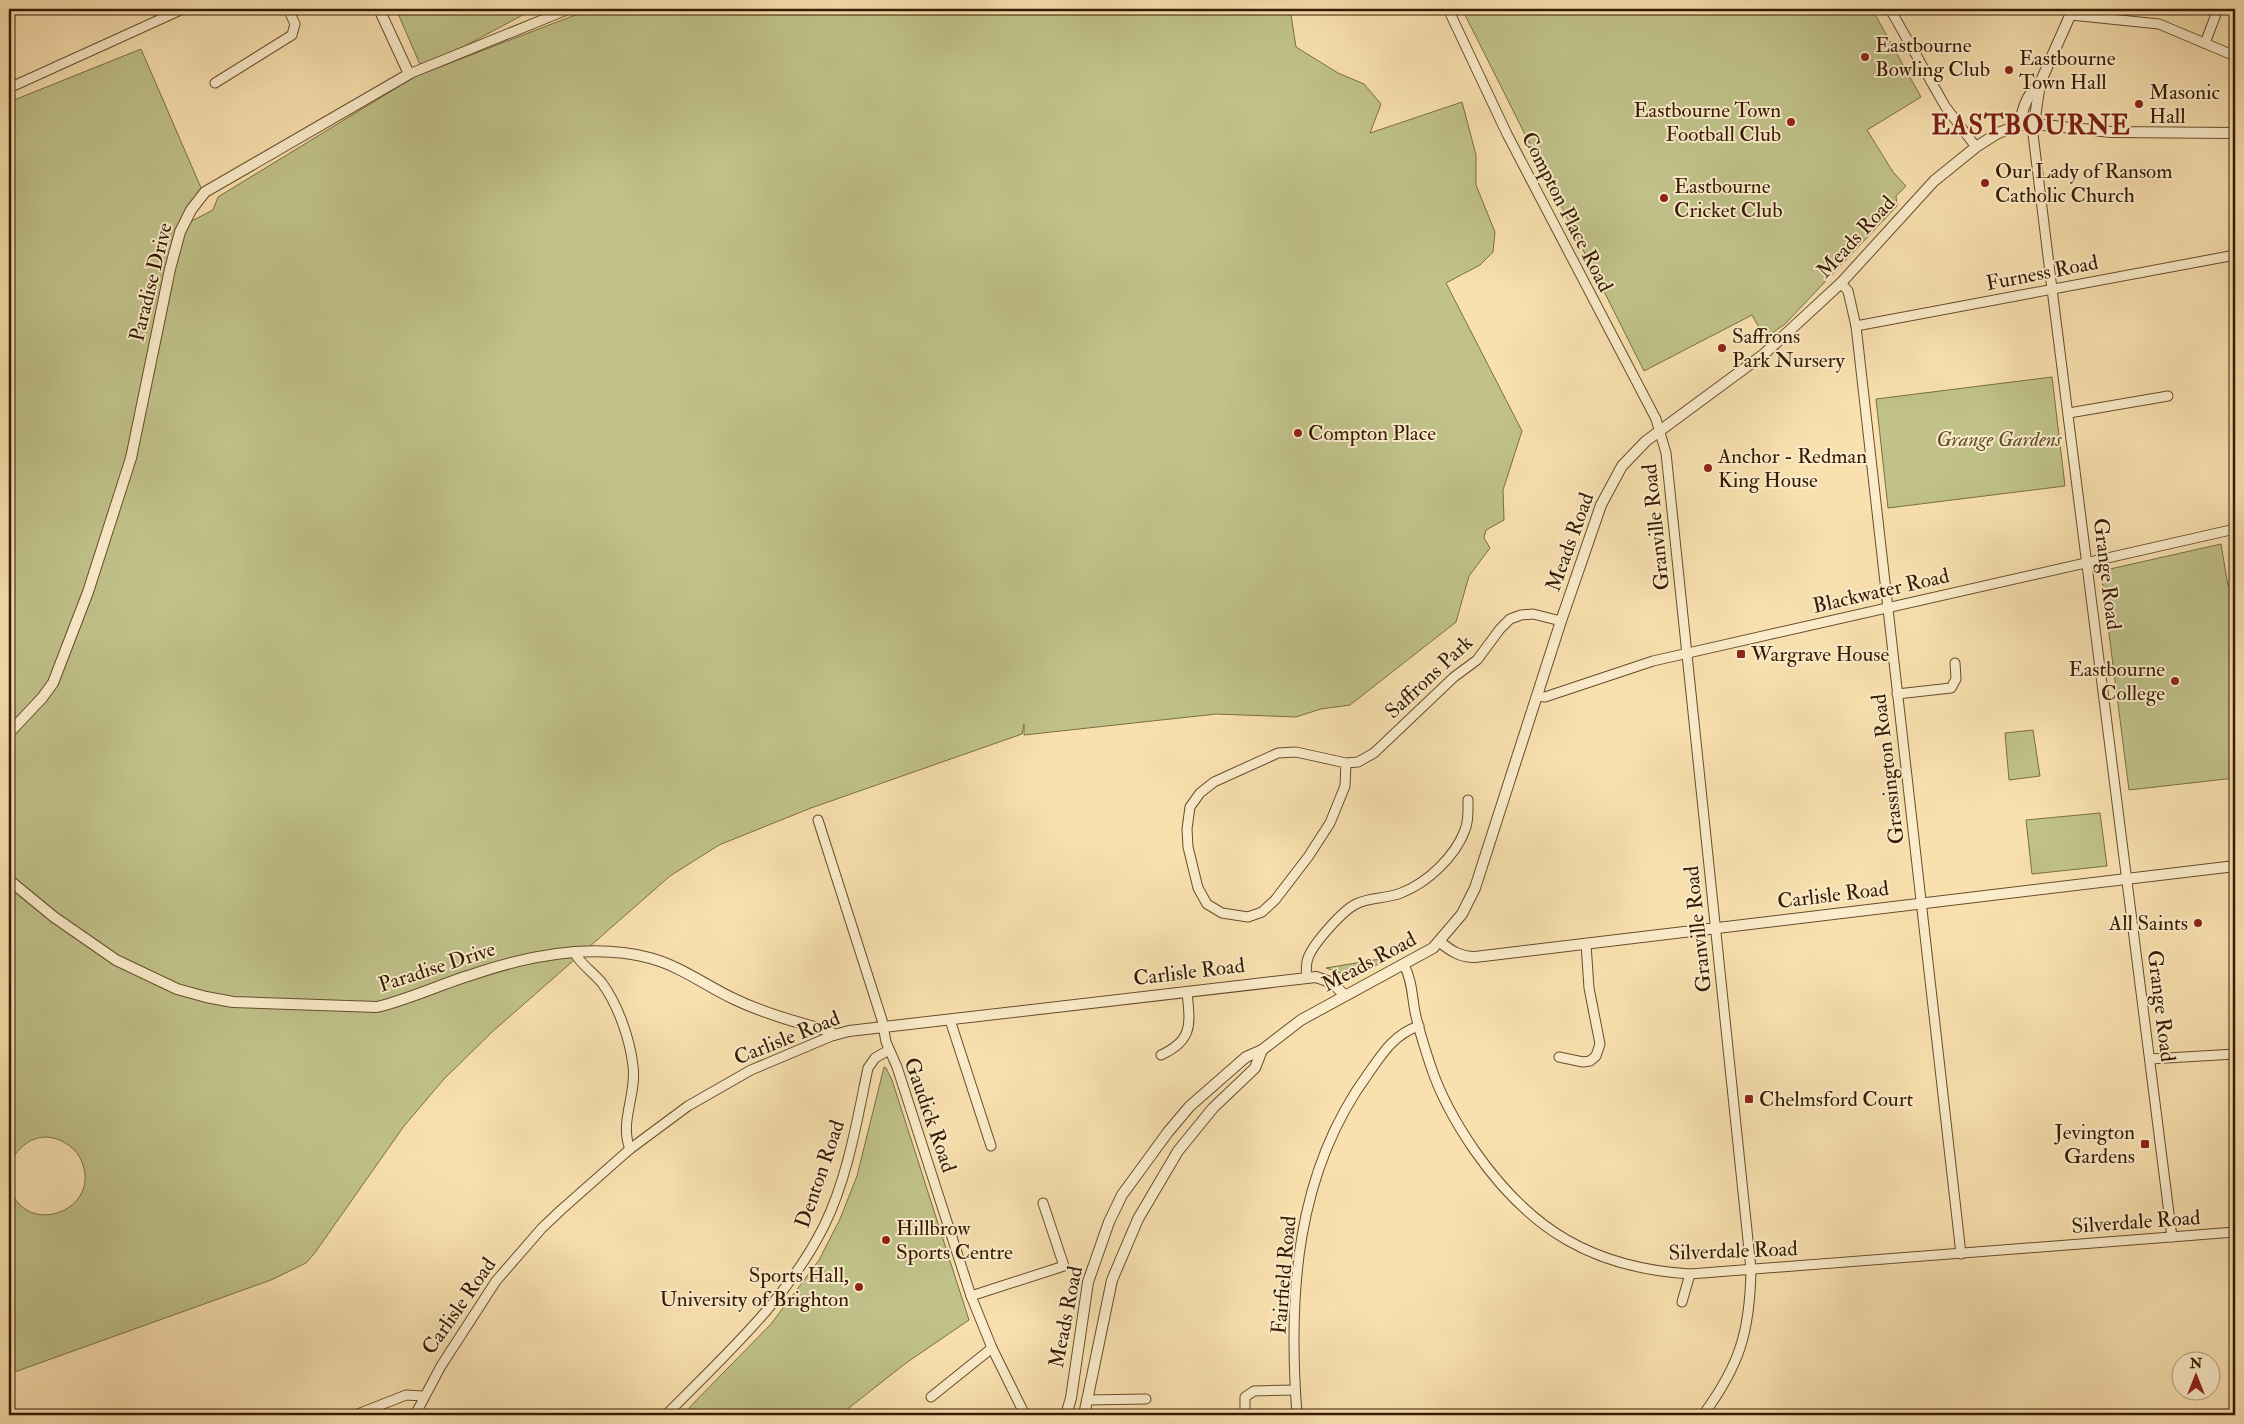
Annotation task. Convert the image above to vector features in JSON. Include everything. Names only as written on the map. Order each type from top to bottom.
[{"type":"street","points":[[9,88],[183,9]]},
{"type":"street","points":[[215,83],[292,35],[295,24],[288,9]]},
{"type":"street","points":[[380,9],[409,74]]},
{"type":"street","name":"Paradise Drive","points":[[9,733],[42,698],[53,683],[88,592],[130,458],[170,269],[180,232],[191,210],[205,192],[409,74],[569,9]]},
{"type":"street","name":"Compton Place Road","points":[[1448,9],[1507,134],[1660,430]]},
{"type":"street","points":[[1890,9],[1944,106],[1976,147]]},
{"type":"street","points":[[2205,43],[2218,9]]},
{"type":"street","points":[[2034,124],[2040,83],[2072,12],[2159,24],[2235,56]]},
{"type":"street","points":[[2020,125],[2023,107],[2027,98],[2040,83]]},
{"type":"street","name":"Meads Road","points":[[1066,1415],[1088,1282],[1109,1222],[1122,1195],[1168,1132],[1190,1106],[1246,1057],[1262,1050],[1301,1020],[1344,995],[1420,957],[1440,942],[1462,914],[1475,888],[1601,505],[1622,466],[1646,441],[1764,354],[1841,283],[1930,186],[1976,147],[2004,131],[2020,125],[2034,124],[2111,132],[2235,133]]},
{"type":"street","name":"Grange Road","points":[[2034,124],[2033,134],[2052,289],[2172,1237]]},
{"type":"street","name":"Furness Road","points":[[1856,326],[2235,255]]},
{"type":"street","name":"Grassington Road","points":[[1841,283],[1848,292],[1856,326],[1961,1254]]},
{"type":"street","points":[[2069,413],[2168,396]]},
{"type":"street","name":"Granville Road","points":[[1660,430],[1666,453],[1751,1269],[1751,1299],[1743,1343],[1733,1366],[1714,1400],[1703,1415]]},
{"type":"street","name":"Blackwater Road","points":[[1537,696],[1545,697],[1644,664],[2235,529]]},
{"type":"street","name":"Saffrons Park","points":[[1346,763],[1358,762],[1374,752],[1454,678],[1477,660],[1500,629],[1510,619],[1532,614],[1561,622]]},
{"type":"street","points":[[1897,694],[1951,688],[1956,679],[1956,663]]},
{"type":"street","points":[[1296,752],[1346,763],[1345,786],[1330,823],[1308,857],[1276,900],[1262,912],[1248,917],[1222,913],[1207,904],[1198,888],[1188,847],[1187,829],[1190,807],[1200,793],[1214,782],[1278,753],[1296,752]]},
{"type":"street","points":[[1307,977],[1308,960],[1312,950],[1345,911],[1357,904],[1401,893],[1417,885],[1451,855],[1465,829],[1468,817],[1468,800]]},
{"type":"street","name":"Gaudick Road","points":[[818,820],[889,1050],[897,1067],[972,1296],[992,1348],[1025,1415]]},
{"type":"street","name":"Carlisle Road","points":[[1440,942],[1454,953],[1475,958],[2235,866]]},
{"type":"street","name":"Paradise Drive","points":[[9,880],[54,917],[116,960],[177,989],[206,997],[233,1002],[377,1006],[399,1001],[509,963],[538,956],[574,952],[631,954],[670,965],[758,1010],[829,1031],[834,1035]]},
{"type":"street","points":[[1560,1057],[1584,1062],[1590,1061],[1596,1056],[1600,1044],[1589,988],[1586,944]]},
{"type":"street","points":[[574,952],[580,964],[607,990],[614,1002],[628,1044],[635,1083],[626,1130],[630,1149]]},
{"type":"street","name":"Silverdale Road","points":[[1404,965],[1411,983],[1419,1026],[1431,1068],[1446,1103],[1464,1134],[1493,1176],[1529,1214],[1570,1242],[1608,1259],[1636,1268],[1690,1274],[2235,1232]]},
{"type":"street","name":"Carlisle Road","points":[[416,1415],[423,1396],[496,1281],[554,1216],[630,1149],[688,1106],[723,1084],[781,1056],[849,1031],[1316,976],[1333,983],[1344,995]]},
{"type":"street","points":[[1161,1055],[1180,1043],[1186,1036],[1190,1016],[1187,992]]},
{"type":"street","points":[[950,1020],[991,1146]]},
{"type":"street","name":"Fairfield Road","points":[[1297,1415],[1295,1390],[1295,1300],[1302,1229],[1320,1165],[1337,1124],[1363,1081],[1391,1042],[1403,1032],[1419,1026]]},
{"type":"street","name":"Denton Road","points":[[666,1415],[757,1322],[783,1292],[809,1253],[825,1224],[846,1165],[868,1068],[874,1058],[889,1050]]},
{"type":"street","name":"Meads Road","points":[[1084,1415],[1112,1280],[1138,1219],[1178,1151],[1213,1108],[1255,1068],[1262,1050]]},
{"type":"street","points":[[2150,1059],[2235,1054]]},
{"type":"street","points":[[972,1296],[1064,1266],[1043,1203]]},
{"type":"street","points":[[1682,1302],[1690,1274]]},
{"type":"street","points":[[931,1397],[992,1348]]},
{"type":"street","points":[[1246,1414],[1245,1397],[1254,1391],[1295,1390]]},
{"type":"street","points":[[355,1415],[406,1395],[423,1396]]},
{"type":"street","points":[[1087,1400],[1146,1399]]},
{"type":"green space","points":[[396,9],[534,9],[422,69]]},
{"type":"green space","points":[[591,9],[1290,9],[1296,47],[1338,73],[1364,84],[1381,104],[1370,133],[1462,102],[1476,155],[1476,185],[1495,232],[1493,252],[1480,265],[1446,283],[1522,431],[1503,490],[1504,520],[1486,530],[1484,538],[1490,548],[1469,576],[1456,622],[1350,705],[1321,709],[1296,717],[1216,714],[1024,735],[1024,724],[1022,734],[811,808],[719,845],[670,876],[492,1032],[444,1079],[404,1126],[306,1263],[271,1280],[9,1374],[9,1186],[18,1203],[31,1212],[46,1215],[61,1212],[74,1203],[83,1190],[85,1175],[79,1156],[73,1149],[66,1143],[47,1137],[34,1139],[24,1145],[9,1164],[9,102],[141,49],[205,197],[180,227],[213,210],[218,197],[416,76]]},
{"type":"green space","points":[[1462,9],[1872,9],[1921,97],[1867,130],[1893,172],[1906,186],[1896,196],[1897,206],[1785,324],[1765,338],[1752,315],[1644,371]]},
{"type":"green space","name":"Grange Gardens","points":[[2052,377],[2065,486],[1888,508],[1876,399]]},
{"type":"green space","name":"Eastbourne College","points":[[2221,544],[2228,586],[2235,585],[2235,778],[2129,790],[2101,571]]},
{"type":"green space","points":[[2033,730],[2040,776],[2009,780],[2005,733]]},
{"type":"green space","points":[[2100,813],[2107,866],[2032,874],[2026,820]]},
{"type":"green space","points":[[1380,959],[1379,964],[1350,976],[1326,968]]},
{"type":"green space","name":"Hillbrow Sports Centre","points":[[884,1067],[892,1080],[969,1320],[906,1363],[840,1415],[682,1415],[771,1324],[819,1260],[840,1219],[857,1176]]},
{"type":"place","name":"Eastbourne Bowling Club","points":[[1865,57]]},
{"type":"place","name":"Eastbourne Town Hall","points":[[2009,70]]},
{"type":"place","name":"Masonic Hall","points":[[2139,104]]},
{"type":"place","name":"Eastbourne Town Football Club","points":[[1791,122]]},
{"type":"place","name":"Our Lady of Ransom Catholic Church","points":[[1985,183]]},
{"type":"place","name":"Eastbourne Cricket Club","points":[[1664,198]]},
{"type":"place","name":"Saffrons Park Nursery","points":[[1722,348]]},
{"type":"place","name":"Compton Place","points":[[1298,433]]},
{"type":"place","name":"Anchor - Redman King House","points":[[1708,468]]},
{"type":"place","name":"Wargrave House","points":[[1741,654]]},
{"type":"place","name":"Eastbourne College","points":[[2175,681]]},
{"type":"place","name":"All Saints","points":[[2198,923]]},
{"type":"place","name":"Chelmsford Court","points":[[1749,1099]]},
{"type":"place","name":"Jevington Gardens","points":[[2145,1144]]},
{"type":"place","name":"Hillbrow Sports Centre","points":[[886,1240]]},
{"type":"place","name":"Sports Hall, University of Brighton","points":[[859,1287]]},
{"type":"district","name":"EASTBOURNE","points":[[2031,126]]}]
